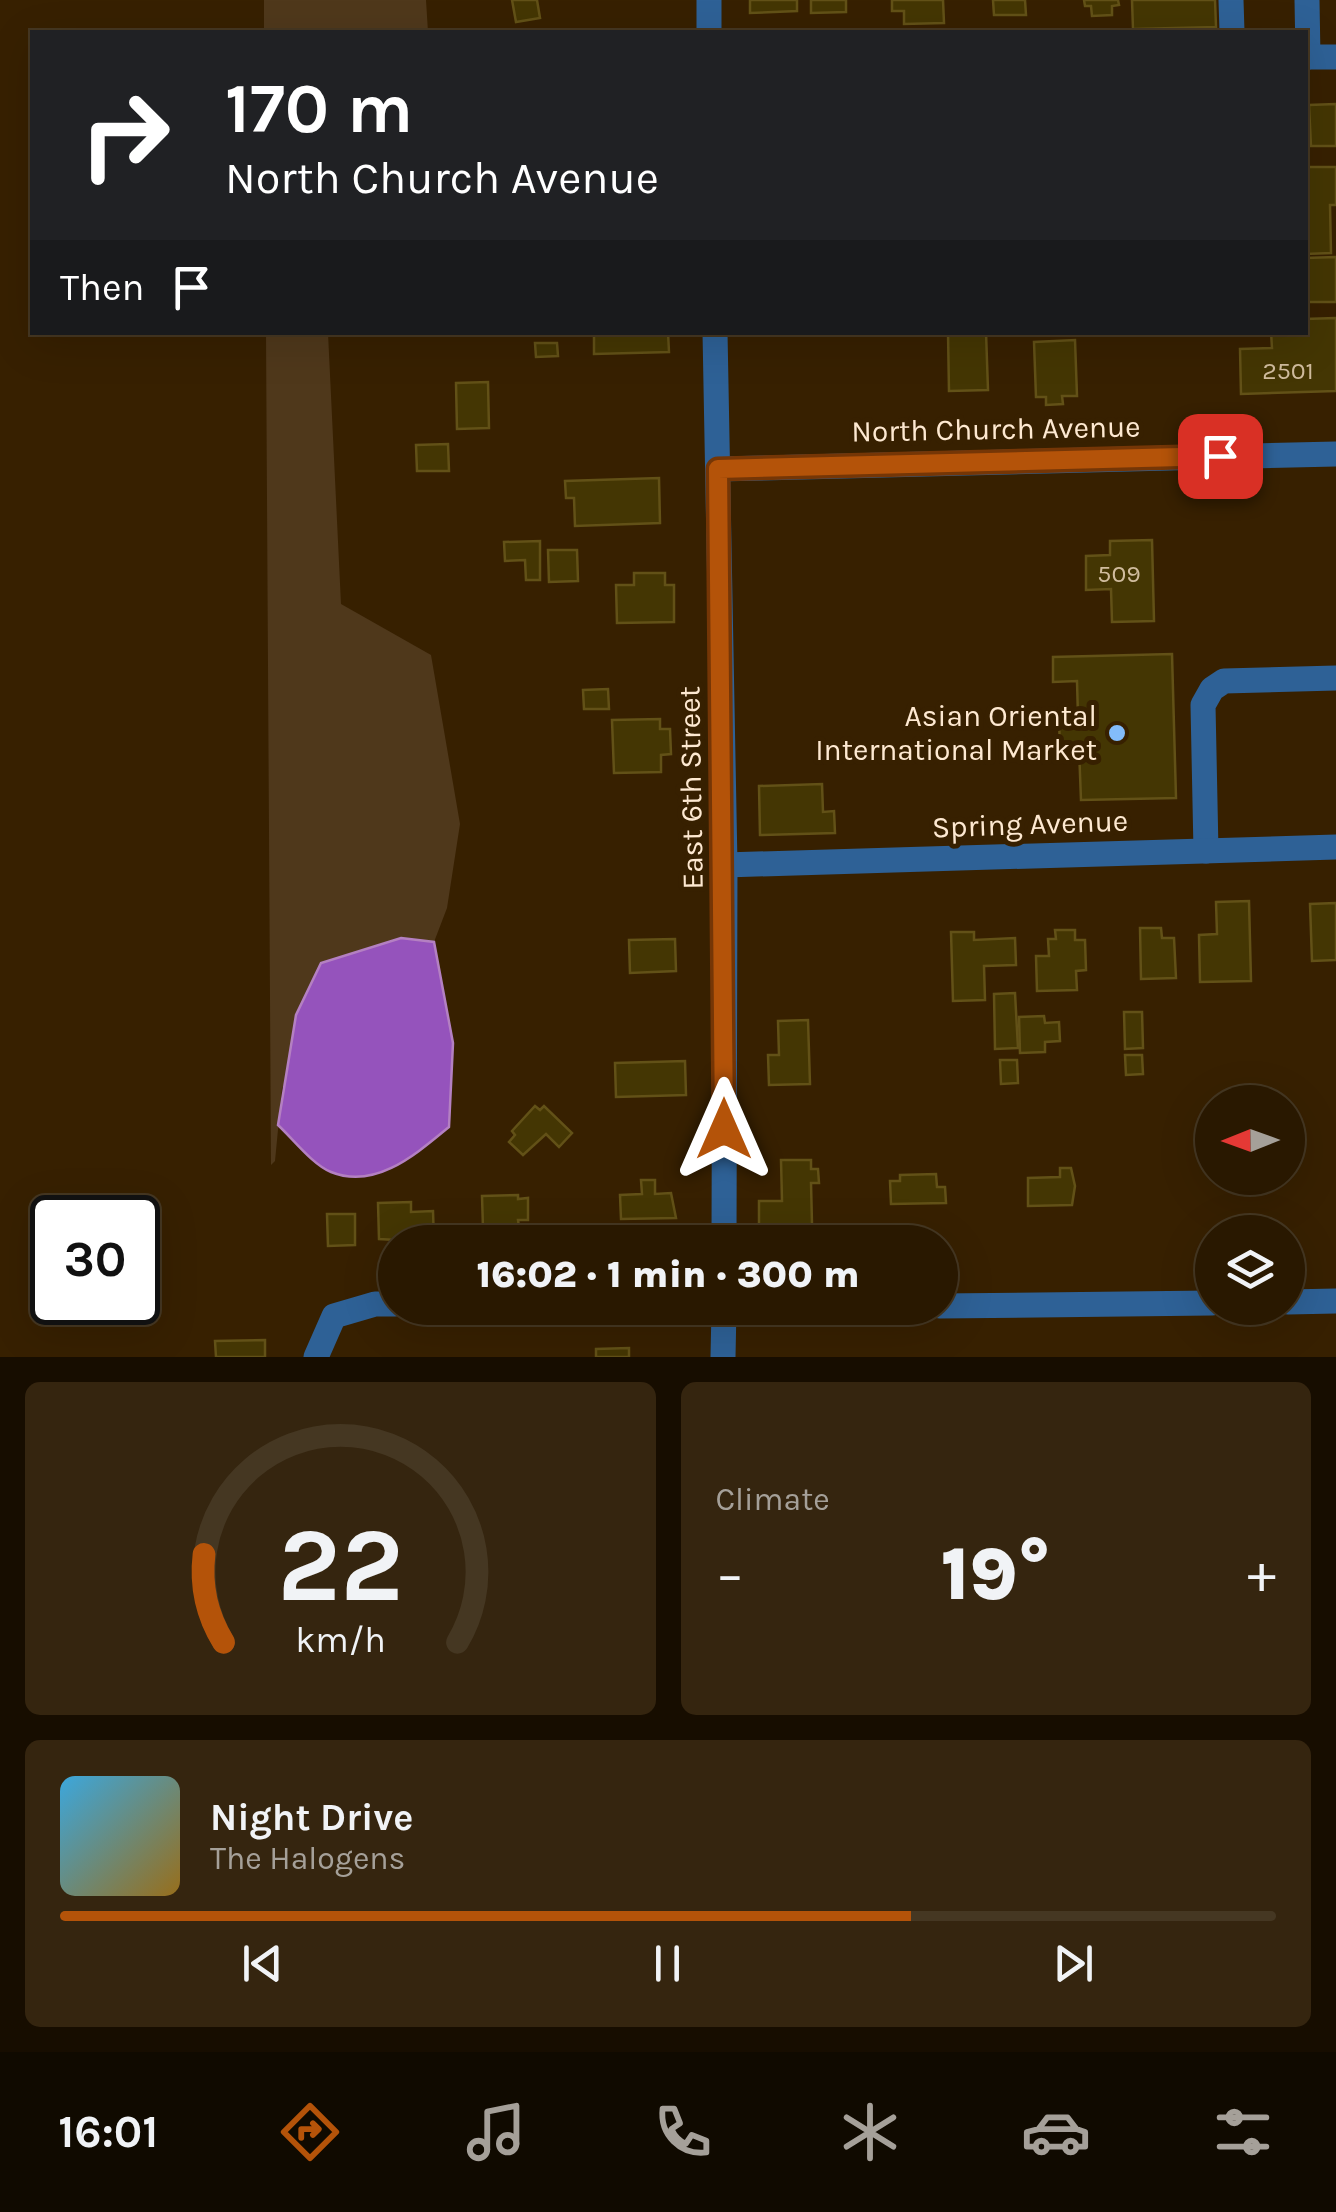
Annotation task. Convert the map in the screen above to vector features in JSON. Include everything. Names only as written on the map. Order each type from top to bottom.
[{"type":"street","points":[[709,0],[709,30]]},
{"type":"street","points":[[1231,0],[1232,30]]},
{"type":"street","points":[[1306,0],[1306,30]]},
{"type":"street","points":[[1308,57],[1336,57]]},
{"type":"street","name":"East 6th Street","points":[[715,335],[725,865],[724,1225]]},
{"type":"street","name":"North Church Avenue","points":[[718,469],[1336,454]]},
{"type":"street","points":[[1206,851],[1203,705],[1212,690],[1224,680],[1336,678]]},
{"type":"street","name":"Spring Avenue","points":[[725,865],[1336,847]]},
{"type":"street","points":[[1305,1302],[1336,1301]]},
{"type":"street","points":[[958,1306],[1195,1303]]},
{"type":"street","points":[[316,1357],[334,1316],[378,1304]]},
{"type":"street","points":[[723,1357],[724,1325]]},
{"type":"shaded area","points":[[264,0],[426,0],[428,30],[264,30]]},
{"type":"shaded area","points":[[266,335],[328,335],[341,604],[431,655],[460,824],[447,908],[434,942],[401,938],[282,1088],[275,1161],[271,1165]]},
{"type":"shaded area","points":[[401,938],[434,942],[453,1043],[449,1127],[409,1158],[379,1173],[348,1176],[331,1172],[310,1158],[278,1125],[296,1015],[321,963]]},
{"type":"building","points":[[512,0],[537,0],[540,18],[516,22]]},
{"type":"building","points":[[750,0],[797,0],[797,11],[750,13]]},
{"type":"building","points":[[811,0],[846,0],[846,12],[811,13]]},
{"type":"building","points":[[892,0],[943,0],[944,23],[904,24],[904,11],[892,11]]},
{"type":"building","points":[[993,0],[1025,0],[1026,15],[994,15]]},
{"type":"building","points":[[1084,0],[1118,0],[1119,5],[1112,6],[1112,15],[1092,16],[1091,6],[1085,6]]},
{"type":"building","points":[[1132,0],[1215,0],[1216,27],[1133,29]]},
{"type":"building","points":[[1336,104],[1336,146],[1311,146],[1309,105]]},
{"type":"building","points":[[1308,167],[1336,167],[1336,205],[1330,205],[1331,253],[1308,254]]},
{"type":"building","points":[[1336,257],[1336,302],[1308,302],[1308,258]]},
{"type":"building","points":[[1336,318],[1336,391],[1241,394],[1240,349],[1272,348],[1271,335],[1308,335],[1308,319]]},
{"type":"building","points":[[594,335],[668,335],[669,352],[594,354]]},
{"type":"building","points":[[948,335],[986,335],[988,390],[949,391]]},
{"type":"building","points":[[1075,340],[1077,396],[1062,396],[1063,404],[1046,405],[1046,397],[1036,397],[1034,342]]},
{"type":"building","points":[[535,343],[557,343],[558,356],[536,357]]},
{"type":"building","points":[[488,382],[489,428],[457,429],[456,383]]},
{"type":"building","points":[[448,444],[449,471],[417,471],[416,445]]},
{"type":"building","points":[[659,478],[660,523],[575,526],[574,498],[566,498],[565,481]]},
{"type":"building","points":[[1152,540],[1154,621],[1112,622],[1111,589],[1086,590],[1086,556],[1110,555],[1110,541]]},
{"type":"building","points":[[540,541],[540,580],[526,580],[525,560],[505,561],[504,542]]},
{"type":"building","points":[[548,550],[577,550],[578,581],[549,582]]},
{"type":"building","points":[[634,573],[665,573],[665,585],[674,585],[674,622],[617,623],[616,585],[634,585]]},
{"type":"building","name":"Asian Oriental International Market","points":[[1172,654],[1176,798],[1081,800],[1079,748],[1060,749],[1059,718],[1078,717],[1077,681],[1053,682],[1053,657]]},
{"type":"building","points":[[608,689],[609,709],[584,709],[583,690]]},
{"type":"building","points":[[660,719],[660,729],[670,729],[671,754],[661,755],[661,772],[614,773],[612,720]]},
{"type":"building","points":[[822,784],[823,812],[834,811],[835,833],[760,835],[759,786]]},
{"type":"building","points":[[1249,901],[1251,981],[1200,982],[1199,935],[1217,934],[1216,902]]},
{"type":"building","points":[[1336,903],[1336,960],[1312,961],[1310,904]]},
{"type":"building","points":[[1140,928],[1161,928],[1162,938],[1174,938],[1176,978],[1141,979]]},
{"type":"building","points":[[1055,930],[1075,930],[1075,940],[1085,940],[1086,970],[1076,971],[1077,990],[1037,991],[1036,956],[1049,956],[1048,939],[1056,939]]},
{"type":"building","points":[[951,932],[974,932],[974,940],[1015,938],[1016,965],[984,966],[985,1000],[953,1001]]},
{"type":"building","points":[[675,939],[676,971],[630,973],[629,940]]},
{"type":"building","points":[[1015,993],[1018,1048],[995,1049],[994,994]]},
{"type":"building","points":[[1124,1012],[1142,1012],[1143,1048],[1125,1049]]},
{"type":"building","points":[[1044,1016],[1045,1023],[1059,1022],[1060,1041],[1045,1042],[1045,1052],[1020,1053],[1019,1017]]},
{"type":"building","points":[[808,1020],[810,1084],[769,1085],[768,1055],[779,1055],[778,1021]]},
{"type":"building","points":[[1125,1055],[1142,1055],[1143,1074],[1126,1075]]},
{"type":"building","points":[[1000,1060],[1017,1060],[1018,1083],[1001,1084]]},
{"type":"building","points":[[685,1061],[686,1095],[616,1097],[615,1063]]},
{"type":"building","points":[[535,1106],[540,1110],[544,1106],[572,1133],[559,1147],[546,1134],[523,1155],[509,1142],[515,1135],[512,1131]]},
{"type":"building","points":[[781,1160],[811,1160],[811,1169],[818,1169],[819,1183],[811,1183],[812,1224],[759,1225],[759,1201],[782,1201]]},
{"type":"building","points":[[1060,1168],[1071,1168],[1075,1186],[1072,1205],[1028,1206],[1028,1178],[1060,1177]]},
{"type":"building","points":[[936,1174],[937,1187],[945,1187],[946,1203],[891,1204],[890,1181],[900,1181],[900,1175]]},
{"type":"building","points":[[641,1180],[655,1180],[655,1194],[671,1193],[676,1218],[621,1219],[620,1195],[642,1194]]},
{"type":"building","points":[[482,1196],[528,1198],[528,1220],[518,1220],[519,1225],[483,1225]]},
{"type":"building","points":[[411,1202],[411,1212],[433,1211],[433,1225],[379,1225],[378,1203]]},
{"type":"building","points":[[327,1214],[355,1214],[355,1245],[328,1246]]},
{"type":"building","points":[[265,1340],[265,1357],[216,1357],[215,1341]]},
{"type":"building","points":[[629,1348],[629,1357],[596,1357],[596,1349]]},
{"type":"place","name":"Asian Oriental International Market","points":[[1117,733]]},
{"type":"route","points":[[724,1129],[725,865],[718,469],[1220,456]]}]
